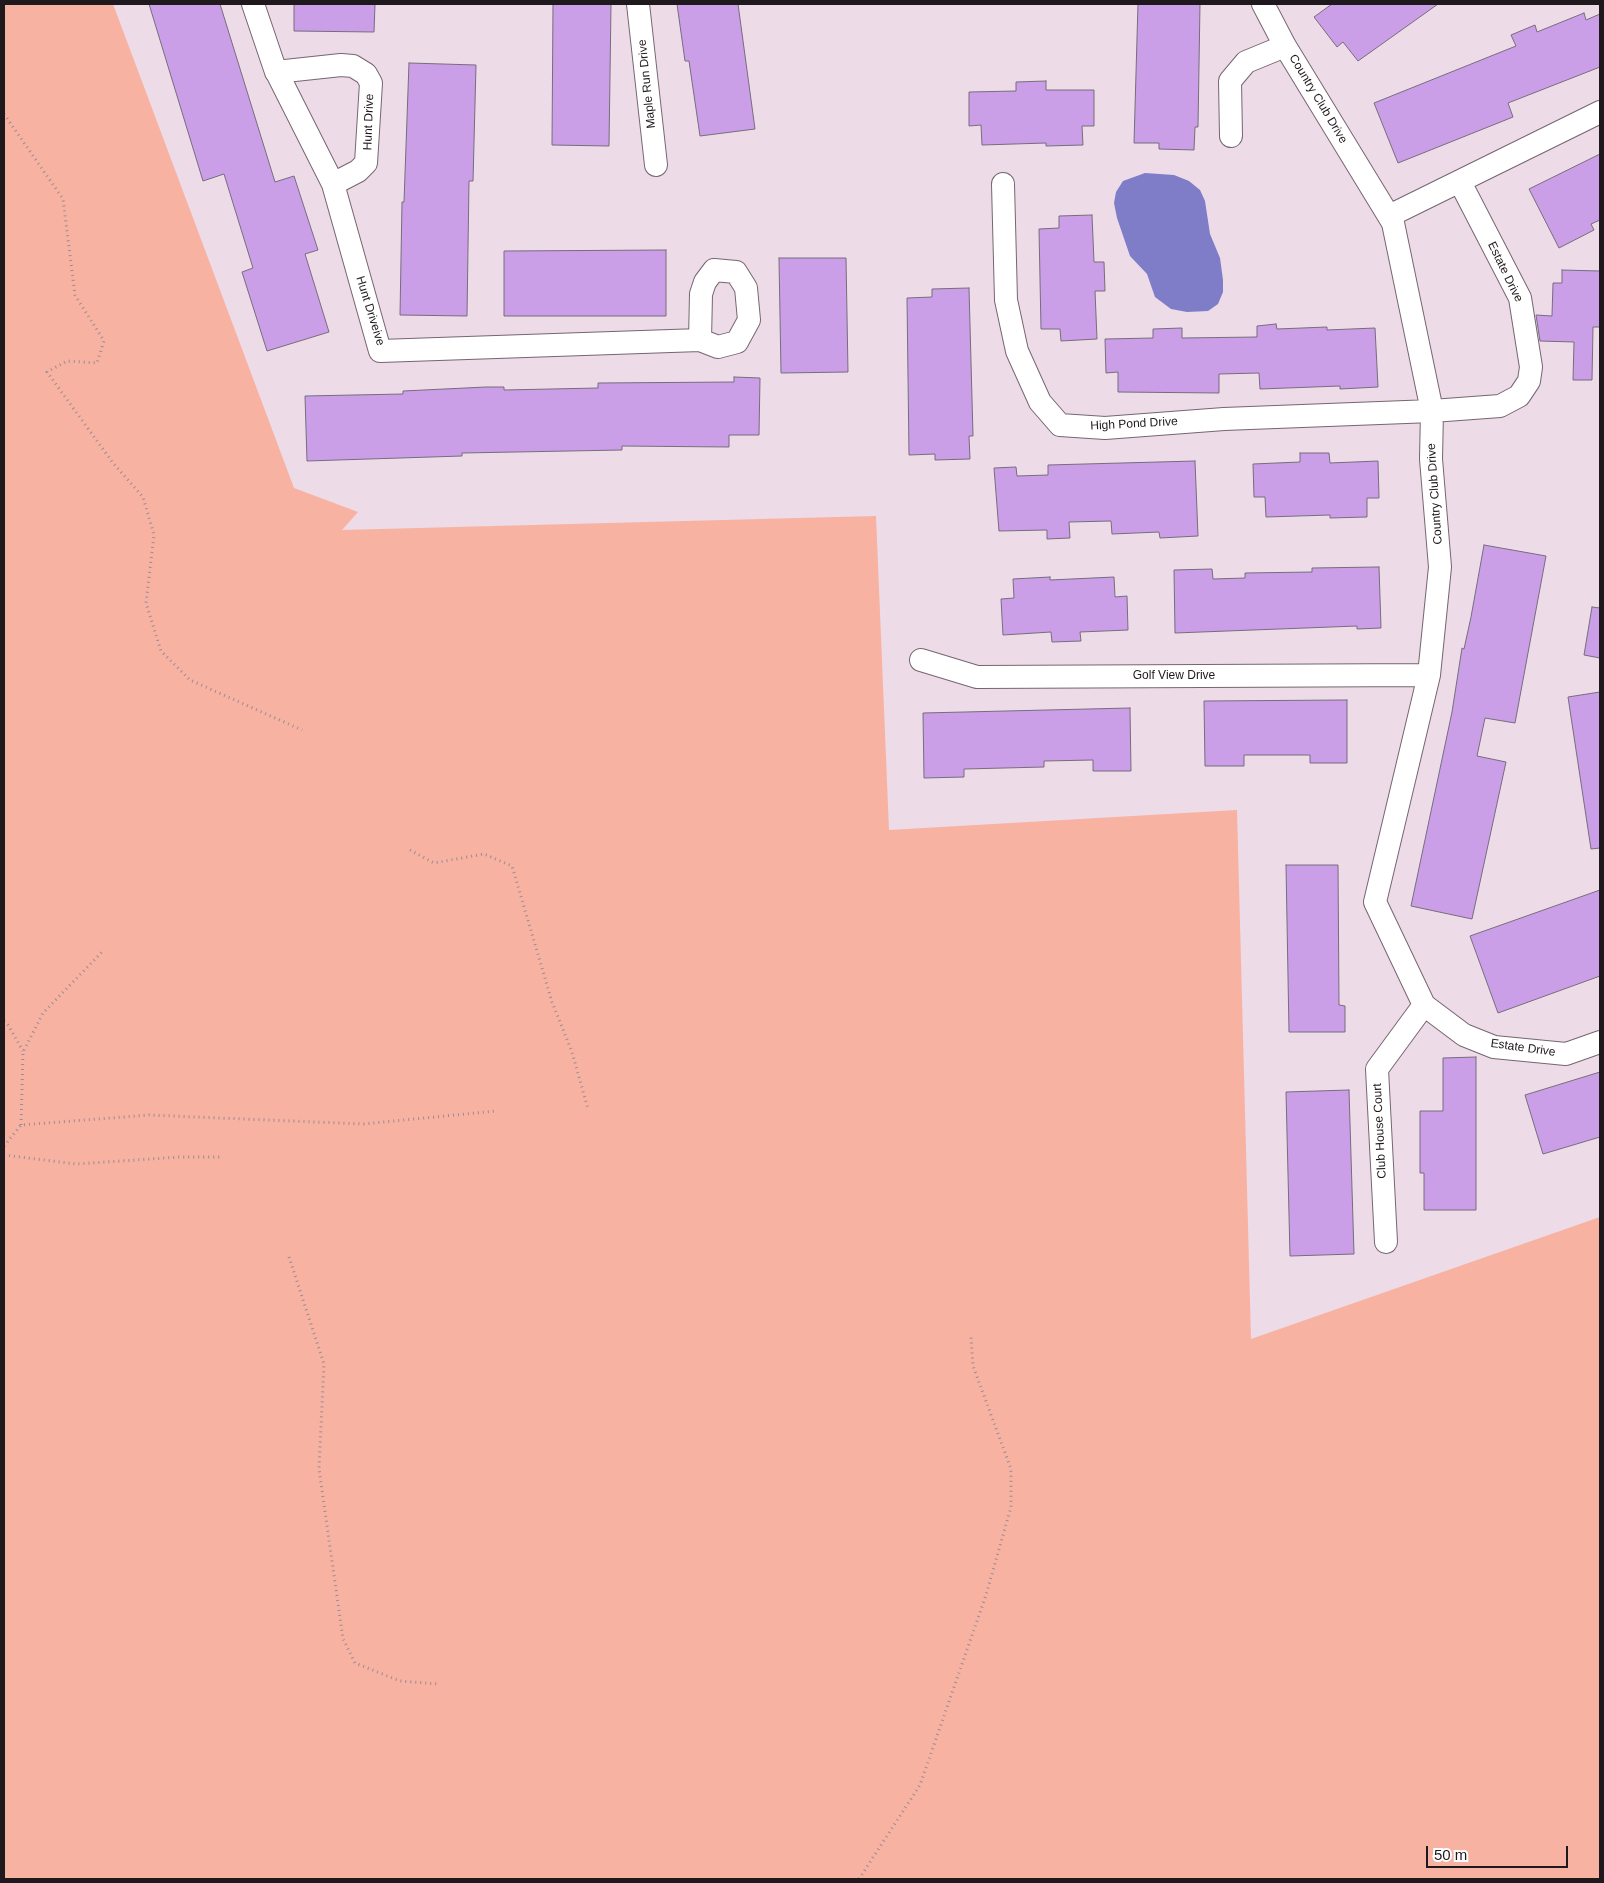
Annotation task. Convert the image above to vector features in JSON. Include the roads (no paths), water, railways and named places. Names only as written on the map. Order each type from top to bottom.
[{"type":"street","name":"Hunt Driveive","points":[[253,4],[276,72],[333,184],[380,350],[700,340]]},
{"type":"street","name":"Maple Run Drive","points":[[638,4],[656,165]]},
{"type":"street","name":"Country Club Drive","points":[[1263,4],[1285,46],[1393,223],[1432,412],[1431,459],[1440,567],[1429,675],[1375,902],[1424,1005]]},
{"type":"street","points":[[1231,136],[1230,81],[1246,62],[1285,46]]},
{"type":"street","name":"Hunt Drive","points":[[276,72],[342,65],[353,66],[366,74],[371,82],[366,163],[358,171],[333,184]]},
{"type":"street","points":[[1389,216],[1600,112]]},
{"type":"street","name":"Estate Drive","points":[[1432,412],[1500,406],[1519,396],[1529,381],[1531,368],[1520,298],[1460,182]]},
{"type":"street","name":"High Pond Drive","points":[[1003,184],[1006,300],[1017,351],[1040,402],[1060,425],[1105,428],[1224,419],[1432,412]]},
{"type":"street","name":"Golf View Drive","points":[[921,660],[977,677],[1429,675]]},
{"type":"street","name":"Estate Drive","points":[[1424,1005],[1464,1035],[1494,1047],[1566,1054],[1600,1042]]},
{"type":"street","name":"Club House Court","points":[[1386,1242],[1377,1069],[1424,1005]]}]
